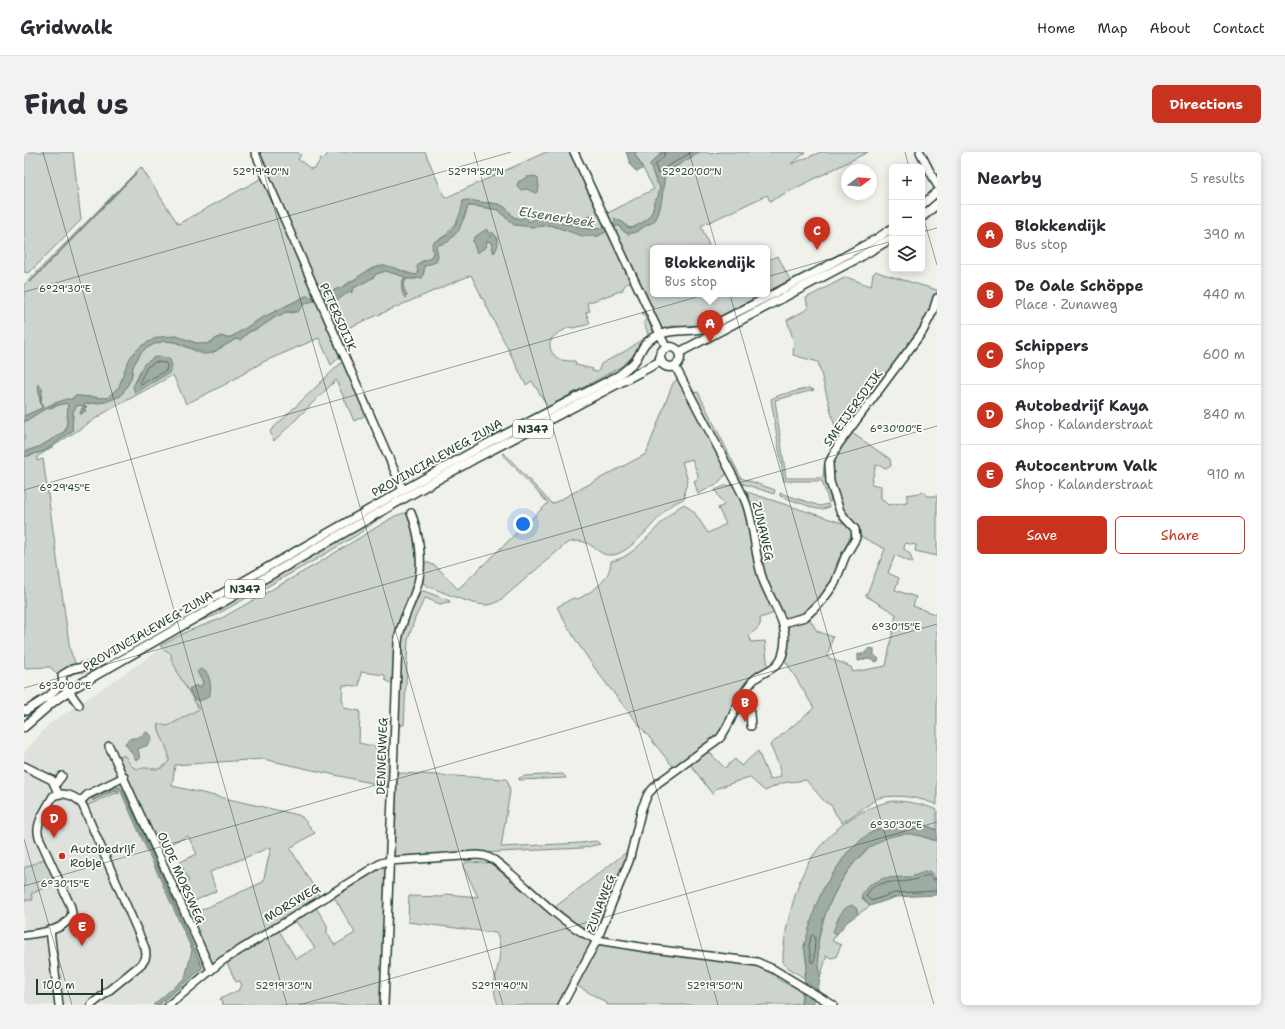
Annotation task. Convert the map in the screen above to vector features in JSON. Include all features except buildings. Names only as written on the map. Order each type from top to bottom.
[{"type":"main road","points":[[925,214],[937,204]]},
{"type":"main road","points":[[680,352],[858,258],[889,240]]},
{"type":"main road","points":[[673,347],[680,352],[681,358],[679,363],[675,366],[668,367],[661,362],[661,353],[666,348],[673,347]]},
{"type":"main road","name":"PROVINCIALEWEG ZUNA","points":[[68,691],[474,459],[661,362]]},
{"type":"main road","name":"N347","points":[[24,727],[68,691]]},
{"type":"street","name":"PETERSDIJK","points":[[255,152],[402,490]]},
{"type":"street","points":[[574,152],[666,348]]},
{"type":"street","points":[[920,152],[937,185]]},
{"type":"street","points":[[925,202],[937,192]]},
{"type":"street","name":"PROVINCIALEWEG ZUNA","points":[[770,296],[814,273],[889,230]]},
{"type":"street","name":"PROVINCIALEWEG ZUNA","points":[[24,710],[26,711],[49,696],[63,683],[62,675],[68,670],[96,666],[402,490],[486,444],[619,375],[636,360],[647,342],[674,330],[699,331],[767,297]]},
{"type":"street","name":"SMEIJERSDIJK","points":[[783,623],[802,618],[810,614],[835,583],[844,559],[854,542],[856,535],[854,527],[842,514],[831,489],[829,472],[831,458],[838,445],[923,331],[933,311],[937,298]]},
{"type":"street","name":"ZUNAWEG","points":[[675,366],[745,501],[749,512],[762,577],[767,591],[783,623],[784,647],[781,661],[774,668],[754,679],[743,695],[726,729],[718,740],[658,783],[648,794],[641,811],[629,861],[597,940],[653,950],[754,961],[769,967],[833,1005]]},
{"type":"street","name":"DENNENWEG","points":[[384,1005],[398,642],[402,621],[416,589],[420,573],[418,536],[416,524],[411,513]]},
{"type":"street","points":[[63,683],[79,705]]},
{"type":"street","points":[[743,695],[749,702],[751,726]]},
{"type":"street","name":"OUDE MORSWEG","points":[[110,746],[211,970]]},
{"type":"street","points":[[24,766],[52,780],[58,793]]},
{"type":"street","points":[[55,785],[62,776]]},
{"type":"street","points":[[80,802],[87,795],[124,777]]},
{"type":"street","points":[[24,935],[50,930],[66,924],[72,914],[71,907],[37,830],[38,824],[53,796],[58,793],[67,794],[80,802],[145,948],[146,956],[145,960],[139,966],[91,1005]]},
{"type":"street","points":[[389,860],[473,855],[489,857],[567,921],[597,940],[562,1005]]},
{"type":"street","name":"MORSWEG","points":[[211,970],[222,961],[289,919],[381,863],[389,860]]},
{"type":"street","points":[[50,930],[59,1005]]},
{"type":"street","points":[[169,1005],[211,970]]},
{"type":"shaded area","points":[[24,152],[73,152],[81,220],[29,273],[24,272]]},
{"type":"shaded area","points":[[257,152],[297,152],[301,155],[298,159],[311,169],[316,167],[321,158],[324,159],[329,152],[425,152],[445,198],[546,152],[571,152],[606,228],[586,229],[575,226],[595,218],[590,216],[568,225],[541,217],[539,214],[537,218],[529,222],[524,215],[523,218],[520,219],[513,217],[506,208],[499,204],[465,200],[463,201],[463,209],[457,224],[457,221],[445,236],[437,240],[432,248],[433,253],[430,258],[420,262],[418,273],[416,275],[397,269],[366,272],[342,287],[320,297]]},
{"type":"shaded area","points":[[635,152],[663,152],[650,164],[655,179],[660,187],[658,197],[654,201],[654,206],[650,215],[641,223],[632,228],[627,227],[624,223],[615,219],[616,221],[611,225],[606,214],[654,189]]},
{"type":"shaded area","points":[[700,152],[707,152],[710,154],[720,152],[805,153],[791,164],[821,152],[868,152],[844,164],[841,164],[841,166],[770,201],[767,195],[701,226],[709,245],[650,245],[650,297],[758,297],[702,326],[671,326],[662,329],[660,327],[613,228],[619,225],[622,230],[628,234],[653,222],[660,207],[665,173]]},
{"type":"shaded area","points":[[141,167],[178,224],[262,178],[341,356],[331,365],[319,338],[263,362],[226,384],[186,404],[173,375],[104,413],[37,457],[37,461],[43,459],[70,650],[77,667],[60,677],[50,667],[24,668],[24,457],[45,451],[72,431],[73,412],[76,406],[83,406],[80,414],[86,407],[84,406],[85,404],[105,402],[131,379],[133,366],[141,353],[154,344],[164,341],[175,342],[202,354],[212,353],[236,339],[240,340],[249,332],[259,328],[277,316],[281,316],[286,312],[293,313],[306,302],[316,301],[315,298],[306,296],[260,319],[233,336],[227,338],[221,336],[207,344],[196,343],[176,336],[141,346],[125,369],[119,387],[107,398],[76,396],[72,399],[54,403],[44,408],[41,402],[42,389],[38,385],[42,408],[24,416],[24,285]]},
{"type":"shaded area","points":[[468,206],[475,206],[499,210],[506,218],[533,227],[550,225],[586,236],[598,236],[607,231],[630,282],[627,283],[623,290],[587,303],[590,311],[586,312],[590,324],[573,328],[569,327],[552,338],[550,346],[552,352],[559,359],[565,361],[575,361],[576,365],[593,369],[592,371],[598,372],[601,364],[627,350],[647,336],[648,334],[644,322],[646,319],[642,313],[644,312],[654,333],[643,341],[631,358],[622,366],[548,407],[532,381],[526,385],[471,275],[336,333],[321,300],[337,300],[350,290],[352,292],[352,289],[374,277],[376,274],[386,271],[405,277],[402,282],[402,287],[405,297],[407,296],[403,287],[406,279],[416,279],[424,272],[424,266],[428,265],[438,256],[436,246],[464,219]],"holes":[[[484,231],[489,237],[492,237],[495,252],[493,251],[491,242],[487,241],[477,253],[473,241],[475,237]]]},
{"type":"shaded area","points":[[778,256],[790,280],[770,290],[770,259]]},
{"type":"shaded area","points":[[876,271],[937,290],[937,293],[925,320],[839,442],[818,362],[793,355],[794,342],[787,320],[808,309],[806,298],[846,277],[871,286],[873,274]]},
{"type":"shaded area","points":[[343,361],[366,415],[354,421],[336,380],[274,441],[270,431]]},
{"type":"shaded area","points":[[678,379],[727,472],[718,483],[698,494],[694,481],[698,478],[698,475],[692,459],[682,462],[688,481],[684,492],[685,498],[669,507],[631,546],[617,554],[610,555],[604,554],[584,542],[576,541],[567,543],[502,599],[493,604],[487,605],[465,601],[423,583],[424,562],[434,565],[458,589],[548,503],[502,454],[504,453],[552,504],[646,454],[673,383]]},
{"type":"shaded area","points":[[809,388],[814,390],[775,400],[786,478],[823,478],[824,465],[826,465],[825,478],[831,501],[829,503],[822,481],[784,481],[771,399],[780,395]]},
{"type":"shaded area","points":[[698,392],[741,478],[775,490],[774,494],[737,481],[692,393]]},
{"type":"shaded area","points":[[66,403],[68,405],[65,431],[41,446],[24,452],[24,422],[43,410]]},
{"type":"shaded area","points":[[852,433],[890,459],[891,466],[887,468],[876,465],[871,484],[881,486],[881,498],[888,505],[907,502],[907,495],[925,492],[926,496],[937,496],[937,556],[915,551],[916,545],[905,543],[904,549],[910,554],[913,563],[895,555],[888,573],[899,578],[895,590],[916,597],[913,606],[937,615],[937,805],[908,797],[893,796],[878,798],[842,823],[832,806],[824,801],[806,780],[782,783],[765,791],[749,777],[715,789],[713,795],[690,764],[708,751],[725,768],[735,759],[741,766],[758,751],[770,780],[781,776],[778,763],[770,745],[814,708],[785,660],[788,651],[787,632],[790,625],[794,622],[809,618],[817,631],[833,637],[827,657],[851,667],[853,672],[886,666],[896,614],[866,596],[885,549],[860,536],[859,530],[842,511],[829,471],[834,457]]},
{"type":"shaded area","points":[[731,485],[736,490],[741,500],[760,584],[775,613],[760,618],[759,626],[749,635],[751,642],[765,641],[768,669],[754,677],[715,739],[674,768],[596,670],[569,629],[557,607],[573,598],[578,599],[600,584],[608,574],[611,561],[630,553],[640,545],[666,518],[684,504],[694,512],[708,533],[726,524],[718,508],[724,505],[715,490]]},
{"type":"shaded area","points":[[744,491],[842,523],[853,529],[836,566],[839,567],[837,573],[834,572],[829,588],[819,601],[799,616],[792,618],[785,617],[770,589],[764,573],[749,497],[746,497]]},
{"type":"shaded area","points":[[780,493],[820,506],[828,504],[829,507],[817,509],[780,496]]},
{"type":"shaded area","points":[[389,511],[357,535],[315,560],[214,616],[189,625]]},
{"type":"shaded area","points":[[404,513],[408,515],[415,532],[417,578],[397,627],[394,648],[393,685],[385,680],[385,675],[361,672],[359,686],[343,685],[342,698],[344,708],[360,711],[359,743],[390,750],[389,787],[263,759],[175,765],[172,786],[298,815],[302,817],[315,833],[290,848],[320,897],[212,964],[188,916],[263,882],[271,847],[210,872],[216,891],[184,906],[175,887],[189,881],[180,862],[197,854],[188,836],[158,849],[116,755],[125,756],[130,764],[136,769],[158,769],[163,767],[169,761],[169,756],[160,734],[158,724],[168,726],[199,709],[178,674],[171,654],[160,646],[188,631],[220,619],[315,565],[395,516]],"holes":[[[208,675],[210,686],[209,696],[194,699],[189,689],[195,686],[201,687],[203,682],[199,676]]]},
{"type":"shaded area","points":[[421,591],[450,601],[449,603],[447,602],[440,604],[425,598],[415,618],[408,640],[404,725],[397,726],[402,641],[411,613]]},
{"type":"shaded area","points":[[164,647],[200,710],[173,763],[121,790],[199,968],[154,1005],[24,1005],[24,753],[49,724]]},
{"type":"shaded area","points":[[395,768],[401,773],[506,779],[510,791],[501,847],[596,841],[600,844],[583,848],[394,857],[391,855]]},
{"type":"shaded area","points":[[563,774],[566,778],[519,780],[519,778],[525,776]]},
{"type":"shaded area","points":[[122,781],[207,966],[206,971],[166,1005],[158,1005],[202,967],[141,828],[122,789],[116,787],[93,797],[93,800],[116,790],[119,794],[116,793],[86,806],[86,800],[88,797]]},
{"type":"shaded area","points":[[893,801],[915,803],[937,810],[937,830],[930,827],[878,829],[867,835],[847,853],[824,887],[804,946],[807,966],[804,978],[783,964],[783,950],[790,914],[797,889],[810,860],[826,840],[846,822],[868,809]]},
{"type":"shaded area","points":[[906,833],[937,841],[937,880],[936,878],[904,877],[867,904],[870,906],[858,914],[856,908],[833,932],[837,934],[832,941],[841,945],[836,957],[830,958],[827,955],[820,978],[818,958],[819,938],[826,912],[839,884],[857,860],[877,842],[891,836]]},
{"type":"shaded area","points":[[628,851],[623,868],[594,936],[555,907]]},
{"type":"shaded area","points":[[47,858],[57,882],[31,894],[33,900],[24,900],[24,868]]},
{"type":"shaded area","points":[[468,862],[488,862],[492,864],[547,912],[584,939],[585,938],[591,942],[557,1005],[498,1005],[494,986],[500,946],[496,933],[408,922],[409,896],[443,897],[446,894],[478,897],[463,866]]},
{"type":"shaded area","points":[[382,865],[386,865],[380,1005],[223,1005],[220,999],[239,990],[242,986],[240,981],[236,982],[226,961],[278,929],[296,959],[315,948],[294,919],[315,906],[327,925],[327,933],[335,945],[355,933],[333,895]]},
{"type":"shaded area","points":[[598,944],[647,952],[753,963],[776,973],[777,979],[789,985],[795,986],[802,991],[801,1005],[796,1003],[795,1005],[607,1005],[607,1003],[574,984]]},
{"type":"water","points":[[626,152],[635,152],[643,168],[636,171],[631,166]]},
{"type":"water","points":[[663,152],[700,152],[665,173],[660,207],[656,218],[652,223],[635,232],[628,234],[622,230],[619,225],[598,236],[582,236],[550,225],[533,227],[514,225],[499,210],[468,206],[459,230],[448,242],[436,246],[438,256],[436,262],[424,266],[422,278],[406,279],[403,286],[407,296],[405,298],[402,283],[405,277],[386,271],[376,274],[374,277],[352,289],[352,293],[350,291],[337,300],[330,301],[321,299],[320,297],[340,288],[369,270],[380,266],[398,269],[416,275],[418,273],[417,266],[430,258],[433,254],[432,243],[451,231],[461,211],[463,201],[465,200],[499,204],[506,208],[513,217],[520,219],[523,218],[524,215],[529,222],[537,218],[539,214],[541,217],[568,225],[594,214],[595,218],[576,226],[585,229],[603,228],[613,224],[616,221],[614,218],[624,223],[627,227],[632,228],[648,218],[654,206],[654,201],[658,197],[660,187],[655,179],[650,164]]},
{"type":"water","points":[[535,176],[538,178],[539,189],[537,192],[535,193],[527,189],[521,190],[517,186],[518,182],[527,177]]},
{"type":"water","points":[[487,229],[490,237],[492,232],[495,234],[498,242],[497,248],[494,253],[491,242],[487,241],[486,247],[477,253],[473,241],[475,237]]},
{"type":"water","points":[[306,296],[315,298],[316,301],[306,304],[298,312],[286,312],[281,316],[277,316],[259,328],[249,332],[240,340],[236,339],[212,353],[206,354],[175,342],[164,341],[154,344],[141,353],[133,366],[131,379],[121,396],[105,402],[85,404],[84,406],[87,407],[83,410],[85,409],[86,411],[82,414],[80,414],[83,406],[76,406],[73,412],[72,431],[45,451],[24,457],[24,452],[41,446],[65,431],[68,405],[65,403],[43,410],[24,422],[24,416],[42,408],[41,402],[44,408],[66,399],[72,399],[74,396],[107,398],[119,387],[131,356],[141,346],[158,337],[176,336],[196,343],[207,344],[221,336],[227,338],[233,336],[260,319]]},
{"type":"water","points":[[155,357],[169,358],[172,365],[169,373],[135,393],[133,387],[144,364]]},
{"type":"water","points":[[38,384],[42,389],[41,402]]},
{"type":"water","points":[[869,648],[874,649],[874,655],[879,659],[877,662],[868,659],[858,661],[858,654],[865,653]]},
{"type":"water","points":[[200,669],[206,672],[210,681],[211,689],[208,697],[199,701],[194,699],[189,689],[195,686],[201,687],[203,682],[197,672]]},
{"type":"water","points":[[147,732],[151,735],[152,739],[148,745],[138,749],[140,759],[136,760],[125,743],[131,738],[137,738]]},
{"type":"water","points":[[116,787],[120,787],[123,791],[202,967],[158,1005],[153,1005],[185,978],[192,950],[121,792],[116,790],[92,800],[92,798]]},
{"type":"water","points":[[912,823],[937,830],[937,841],[917,835],[904,834],[888,838],[873,846],[859,857],[838,887],[823,920],[818,941],[820,978],[813,1005],[801,1005],[807,966],[804,946],[816,905],[824,887],[847,853],[867,835],[878,829],[897,824]]},
{"type":"water","points":[[928,871],[935,878],[936,895],[896,897],[870,906],[862,898],[862,894],[869,885],[884,878],[910,877]]},
{"type":"water","points":[[852,905],[856,908],[858,914],[847,922],[837,934],[833,932],[842,912]]},
{"type":"waterway","name":"Elsenerbeek","points":[[659,156],[663,152]]},
{"type":"waterway","points":[[30,282],[136,173]]},
{"type":"place","name":"Schippers","points":[[817,250]]},
{"type":"place","name":"Blokkendijk","points":[[710,343]]},
{"type":"place","name":"De Oale Schöppe","points":[[745,722]]},
{"type":"place","name":"Autobedrijf Kaya","points":[[54,838]]},
{"type":"place","name":"Autobedrijf Robje","points":[[62,856]]},
{"type":"place","name":"Autocentrum Valk","points":[[82,946]]}]
